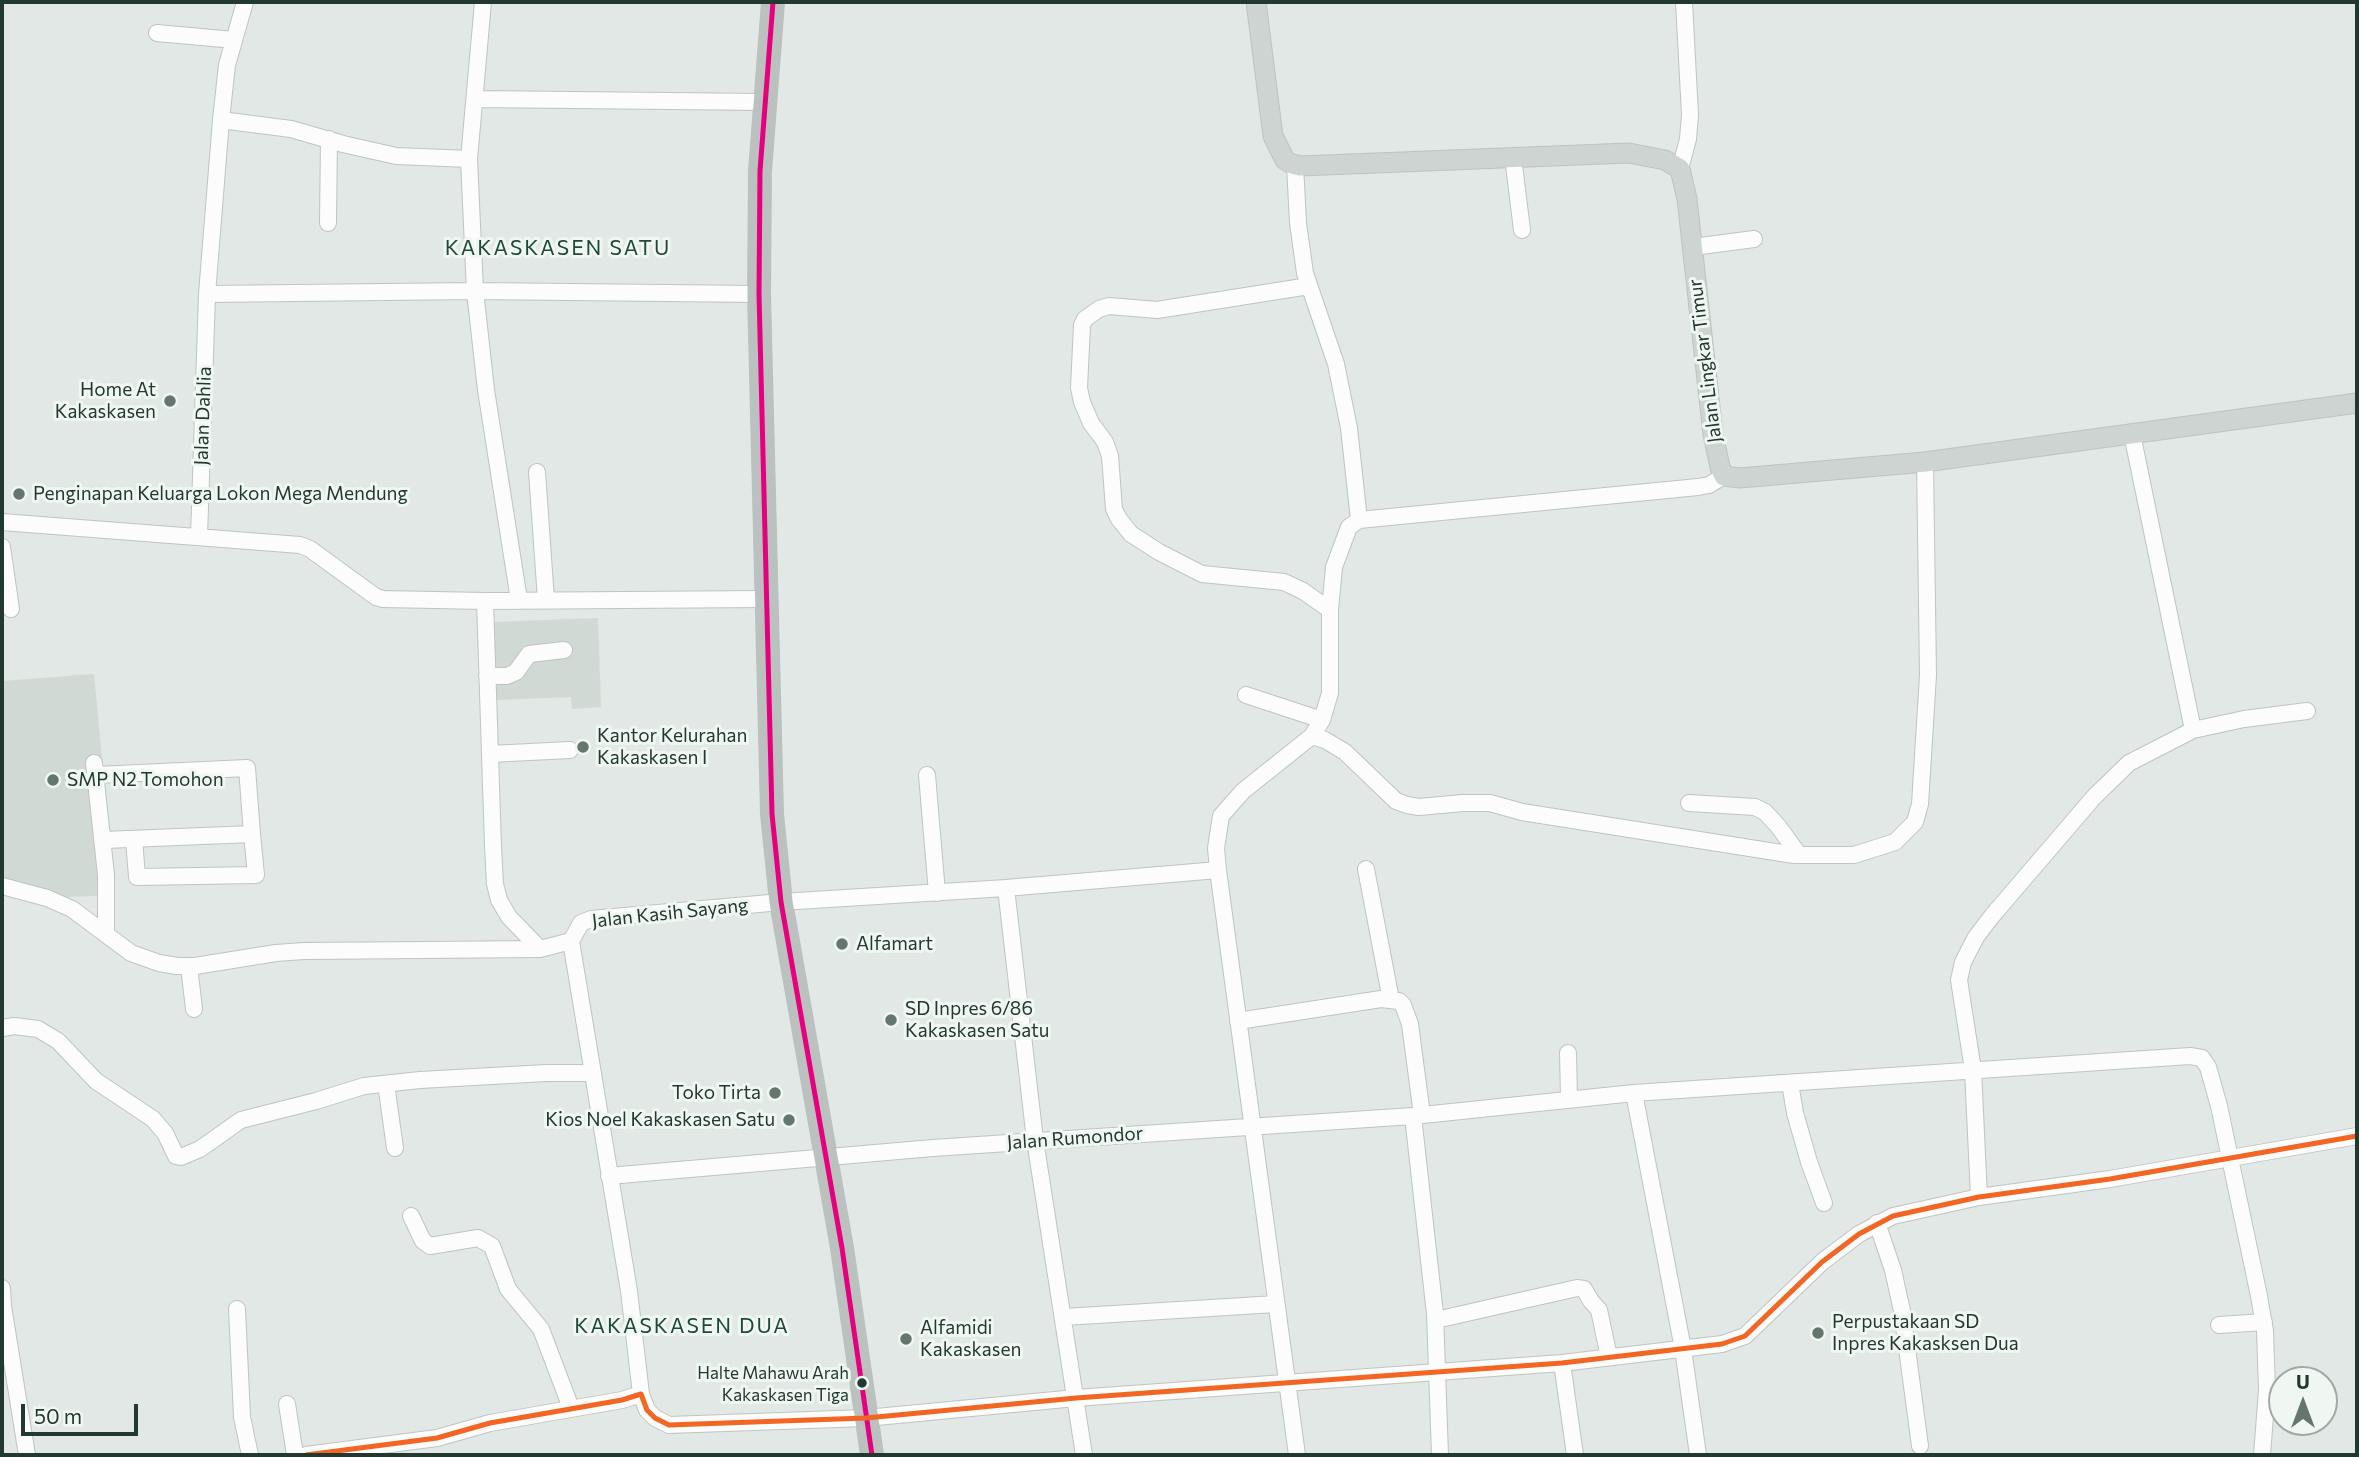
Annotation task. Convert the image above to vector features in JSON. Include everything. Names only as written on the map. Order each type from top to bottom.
[{"type":"highway","points":[[773,2],[760,171],[759,295],[772,814],[781,902],[842,1248],[872,1455]]},
{"type":"main road","points":[[1256,2],[1273,136],[1285,160],[1295,165],[1629,153],[1665,160],[1680,169]]},
{"type":"main road","name":"Jalan Lingkar Timur","points":[[1680,169],[1685,183],[1693,247],[1713,434],[1724,476]]},
{"type":"main road","points":[[1724,476],[1740,478],[1925,462],[2357,403]]},
{"type":"street","name":"Jalan Dahlia","points":[[199,537],[207,294],[221,120],[227,65],[245,2]]},
{"type":"street","points":[[483,2],[469,159],[475,291],[486,390],[519,600]]},
{"type":"street","points":[[1680,169],[1690,115],[1685,2]]},
{"type":"street","points":[[157,33],[234,40]]},
{"type":"street","points":[[475,99],[765,102]]},
{"type":"street","points":[[221,120],[291,129],[396,156],[469,159]]},
{"type":"street","points":[[328,223],[330,139]]},
{"type":"street","points":[[1513,157],[1521,230]]},
{"type":"street","points":[[1295,165],[1304,273],[1336,364],[1349,428],[1359,520]]},
{"type":"street","points":[[1693,247],[1754,239]]},
{"type":"street","points":[[1309,286],[1157,310],[1109,306],[1099,309],[1085,319],[1082,325],[1079,388],[1091,423],[1105,442],[1110,456],[1114,509],[1131,534],[1202,575],[1284,582],[1303,591],[1330,610]]},
{"type":"street","points":[[207,294],[475,291],[759,295]]},
{"type":"street","points":[[2132,434],[2193,730]]},
{"type":"street","points":[[1312,736],[1345,752],[1396,800],[1407,805],[1419,807],[1490,803],[1521,812],[1799,855],[1854,855],[1895,842],[1915,822],[1920,804],[1928,675],[1925,462]]},
{"type":"street","points":[[537,471],[546,600]]},
{"type":"street","points":[[1297,1455],[1218,870],[1216,848],[1221,816],[1243,791],[1312,736],[1322,720],[1330,693],[1330,610],[1334,567],[1349,527],[1359,520],[1698,487],[1709,485],[1724,476]]},
{"type":"street","points":[[2,522],[300,545],[310,549],[379,598],[485,601],[765,599]]},
{"type":"street","points":[[2,547],[11,609]]},
{"type":"street","points":[[485,601],[495,884],[499,900],[509,917],[540,949]]},
{"type":"street","points":[[487,676],[507,676],[516,672],[529,654],[564,650]]},
{"type":"street","points":[[1246,695],[1322,720]]},
{"type":"street","points":[[1979,1197],[1973,1070],[1959,980],[1963,962],[1976,937],[2070,824],[2129,763],[2193,730],[2244,719],[2307,711]]},
{"type":"street","points":[[490,754],[570,750]]},
{"type":"street","points":[[106,934],[104,840],[95,769],[247,768],[256,874],[137,877],[134,839]]},
{"type":"street","points":[[927,775],[937,892]]},
{"type":"street","points":[[1689,803],[1755,807],[1765,812],[1778,826],[1799,855]]},
{"type":"street","points":[[104,840],[252,834]]},
{"type":"street","points":[[1366,869],[1391,1000]]},
{"type":"street","name":"Jalan Kasih Sayang","points":[[571,941],[581,923],[591,919],[781,902],[1006,888],[1218,870]]},
{"type":"street","points":[[2,886],[23,890],[72,909],[131,953],[168,964],[189,965],[304,951],[540,949],[571,941],[629,1291],[641,1394],[647,1410],[655,1418],[669,1425],[866,1418],[1076,1398],[1562,1363],[1722,1344],[1745,1336],[1822,1262],[1859,1234],[1892,1216],[1979,1197],[2110,1179],[2357,1136]]},
{"type":"street","points":[[1006,888],[1035,1140],[1084,1455]]},
{"type":"street","points":[[189,965],[194,1009]]},
{"type":"street","points":[[1238,1021],[1381,999],[1403,1005],[1410,1024],[1436,1320],[1440,1455]]},
{"type":"street","points":[[2,1028],[14,1026],[38,1029],[58,1041],[96,1081],[153,1119],[165,1133],[176,1156],[181,1157],[200,1149],[241,1120],[364,1086],[546,1073],[593,1073]]},
{"type":"street","points":[[1569,1053],[1569,1099]]},
{"type":"street","name":"Jalan Rumondor","points":[[609,1176],[1035,1140],[1418,1115],[1634,1093],[2190,1056],[2202,1058],[2208,1067],[2229,1159]]},
{"type":"street","points":[[1790,1083],[1802,1138],[1824,1203]]},
{"type":"street","points":[[386,1084],[395,1148]]},
{"type":"street","points":[[1634,1093],[1683,1349],[1698,1455]]},
{"type":"street","points":[[2229,1159],[2263,1322],[2267,1390],[2262,1455]]},
{"type":"street","points":[[411,1216],[423,1241],[430,1245],[478,1238],[492,1245],[508,1289],[541,1329],[571,1408]]},
{"type":"street","points":[[1877,1223],[1902,1311],[1920,1446]]},
{"type":"street","points":[[2,1288],[2,1306],[27,1455]]},
{"type":"street","points":[[1436,1320],[1577,1288],[1584,1289],[1600,1310],[1609,1357]]},
{"type":"street","points":[[1064,1317],[1276,1304]]},
{"type":"street","points":[[237,1309],[242,1417],[250,1455]]},
{"type":"street","points":[[2220,1325],[2263,1322]]},
{"type":"street","points":[[1562,1363],[1575,1455]]},
{"type":"street","points":[[316,1454],[437,1438],[489,1423],[622,1400],[641,1394]]},
{"type":"street","points":[[287,1404],[295,1455]]},
{"type":"shaded area","points":[[598,618],[601,707],[572,709],[571,697],[497,700],[494,622]]},
{"type":"shaded area","name":"SMP N2 Tomohon","points":[[94,674],[115,895],[67,897],[2,879],[2,681]]},
{"type":"transit line","points":[[773,2],[760,171],[759,294],[772,814],[781,902],[842,1248],[872,1455]]},
{"type":"transit line","points":[[306,1455],[437,1438],[490,1423],[622,1400],[641,1394],[647,1410],[655,1418],[669,1425],[866,1418],[1076,1398],[1562,1363],[1722,1344],[1745,1336],[1822,1262],[1859,1234],[1893,1216],[1979,1197],[2110,1179],[2357,1136]]},
{"type":"place","name":"Home At Kakaskasen","points":[[170,401]]},
{"type":"place","name":"Penginapan Keluarga Lokon Mega Mendung","points":[[19,494]]},
{"type":"place","name":"Kantor Kelurahan Kakaskasen I","points":[[583,747]]},
{"type":"place","name":"SMP N2 Tomohon","points":[[53,780]]},
{"type":"place","name":"Alfamart","points":[[842,944]]},
{"type":"place","name":"SD Inpres 6/86 Kakaskasen Satu","points":[[891,1020]]},
{"type":"place","name":"Toko Tirta","points":[[775,1093]]},
{"type":"place","name":"Kios Noel Kakaskasen Satu","points":[[789,1120]]},
{"type":"place","name":"Perpustakaan SD Inpres Kakasksen Dua","points":[[1818,1333]]},
{"type":"place","name":"Alfamidi Kakaskasen","points":[[906,1339]]},
{"type":"place","name":"Halte Mahawu Arah Kakaskasen Tiga","points":[[862,1383]]},
{"type":"district","name":"KAKASKASEN SATU","points":[[558,248]]},
{"type":"district","name":"KAKASKASEN DUA","points":[[682,1326]]}]
